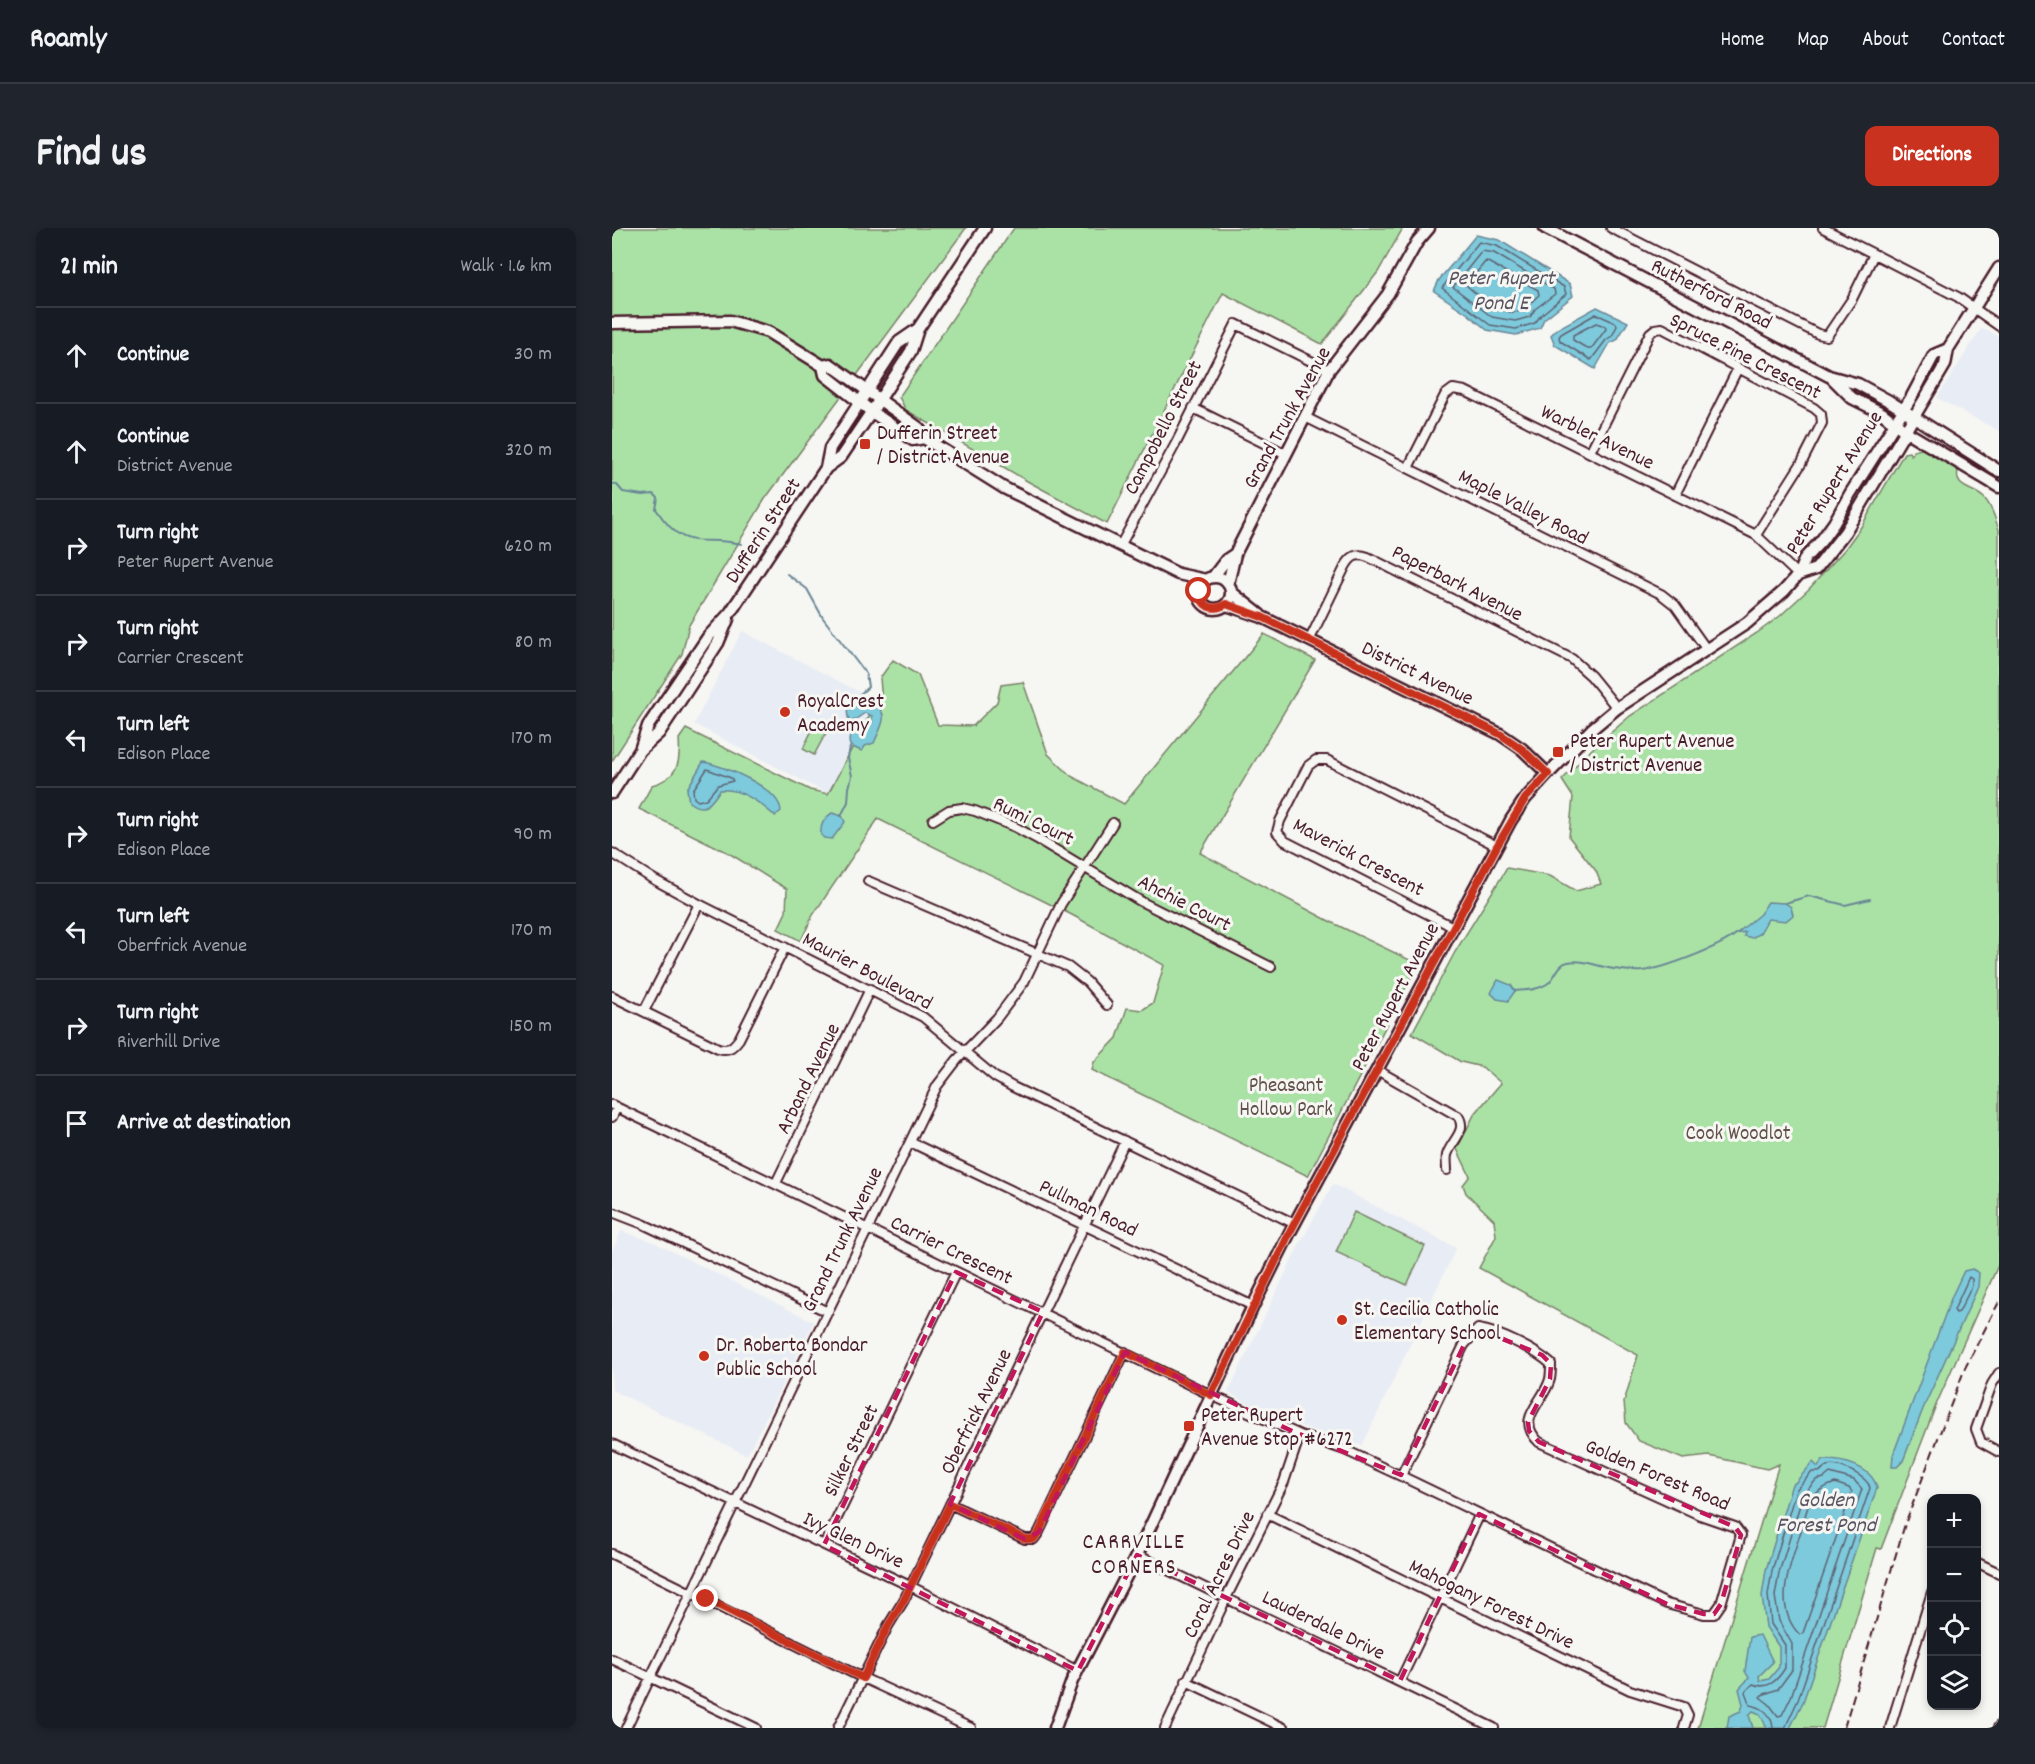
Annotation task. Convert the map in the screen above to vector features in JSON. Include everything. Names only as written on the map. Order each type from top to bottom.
[{"type":"street","name":"Dufferin Street","points":[[612,793],[640,750],[648,726],[708,637],[730,613],[826,468],[841,457],[872,412],[911,351],[918,329],[985,228]]},
{"type":"street","name":"Grand Trunk Avenue","points":[[1417,242],[1420,228]]},
{"type":"street","name":"Grand Trunk Avenue","points":[[1230,588],[1235,554],[1329,370],[1388,294],[1417,242],[1429,228]]},
{"type":"street","name":"Rutherford Road","points":[[1545,228],[1829,376],[1858,384],[1889,401],[1999,471]]},
{"type":"street","points":[[1611,228],[1818,334],[1827,336],[1852,299],[1874,254]]},
{"type":"street","points":[[1823,228],[1958,297],[1999,326]]},
{"type":"street","points":[[1948,350],[1999,268]]},
{"type":"street","points":[[612,323],[730,321],[768,332],[823,366],[825,375],[872,412],[913,440],[924,438]]},
{"type":"street","name":"Campobello Street","points":[[1120,546],[1236,324],[1329,370]]},
{"type":"street","name":"Spruce Pine Crescent","points":[[1590,452],[1650,333],[1662,328],[1814,408],[1823,418],[1801,464],[1756,535]]},
{"type":"street","name":"Dufferin Street","points":[[826,468],[830,448],[899,342],[918,329]]},
{"type":"street","name":"Peter Rupert Avenue","points":[[1055,1728],[1072,1681],[1137,1555],[1253,1306],[1453,927],[1525,799],[1593,728],[1617,708],[1747,623],[1784,591],[1798,575],[1805,558],[1834,524],[1934,355],[1948,350]]},
{"type":"street","name":"Peter Rupert Avenue","points":[[1798,575],[1816,569],[1845,532],[1945,365],[1948,350]]},
{"type":"street","points":[[823,366],[831,364],[919,428],[924,438],[1004,488],[1178,573],[1199,591],[1202,601],[1210,608],[1218,608],[1226,604],[1230,588],[1221,578],[1178,573]]},
{"type":"street","points":[[1675,495],[1738,368]]},
{"type":"street","name":"Rutherford Road","points":[[1829,376],[1852,398],[1882,413],[1905,430],[1999,487]]},
{"type":"street","name":"Warbler Avenue","points":[[1408,468],[1445,395],[1453,389],[1465,391],[1756,535],[1798,575]]},
{"type":"street","points":[[1193,408],[1286,454]]},
{"type":"street","name":"Maple Valley Road","points":[[1305,417],[1661,594],[1676,605],[1707,650]]},
{"type":"street","name":"Grand Trunk Avenue","points":[[1210,578],[1226,560],[1235,554]]},
{"type":"street","name":"Paperbark Avenue","points":[[1309,641],[1345,567],[1351,558],[1359,554],[1572,659],[1591,676],[1617,708]]},
{"type":"street","points":[[1199,591],[1210,578]]},
{"type":"street","name":"District Avenue","points":[[1230,588],[1262,617]]},
{"type":"street","name":"District Avenue","points":[[1226,604],[1262,617],[1500,734],[1522,749],[1548,774]]},
{"type":"street","name":"Maverick Crescent","points":[[1453,927],[1285,841],[1277,832],[1280,821],[1308,766],[1316,760],[1327,760],[1497,846]]},
{"type":"street","name":"Rumi Court","points":[[933,820],[949,810],[962,808],[975,811],[1026,832],[1084,866]]},
{"type":"street","name":"Grand Trunk Avenue","points":[[626,1728],[937,1086],[957,1060],[1013,998],[1024,982],[1061,904],[1113,823]]},
{"type":"street","name":"Maurier Boulevard","points":[[612,854],[699,904],[923,1017],[995,1077],[1295,1224]]},
{"type":"street","name":"Ahchie Court","points":[[1084,866],[1142,902],[1271,967]]},
{"type":"street","points":[[868,880],[1068,967],[1088,982],[1107,1005]]},
{"type":"street","points":[[644,1011],[699,904]]},
{"type":"street","points":[[612,996],[725,1050],[733,1047],[739,1039],[784,947]]},
{"type":"street","name":"Arband Avenue","points":[[776,1183],[870,989]]},
{"type":"street","points":[[1377,1070],[1458,1116],[1462,1121],[1461,1130],[1447,1156],[1447,1170]]},
{"type":"street","points":[[612,1118],[615,1106]]},
{"type":"street","name":"Carrier Crescent","points":[[615,1106],[1211,1395]]},
{"type":"street","name":"Oberfrick Avenue","points":[[838,1728],[910,1586],[1125,1141]]},
{"type":"street","name":"Pullman Road","points":[[910,1142],[1253,1306]]},
{"type":"street","points":[[612,1212],[644,1224],[828,1312]]},
{"type":"street","name":"Silker Street","points":[[824,1545],[956,1272]]},
{"type":"street","name":"Golden Forest Road","points":[[1211,1395],[1300,1435],[1345,1450],[1667,1604],[1704,1614],[1714,1614],[1721,1604],[1741,1535],[1735,1527],[1700,1515],[1539,1442],[1529,1431],[1528,1422],[1550,1379],[1551,1364],[1542,1355],[1489,1331],[1478,1329],[1464,1345],[1401,1476]]},
{"type":"street","points":[[950,1504],[1025,1539],[1034,1539],[1125,1352]]},
{"type":"street","points":[[1999,1373],[1992,1384],[1976,1429],[1981,1442],[1999,1452]]},
{"type":"street","name":"Coral Acres Drive","points":[[1165,1728],[1284,1482],[1300,1435]]},
{"type":"street","name":"Ivy Glen Drive","points":[[612,1444],[910,1586],[1078,1671]]},
{"type":"street","name":"Mahogany Forest Drive","points":[[1267,1514],[1630,1690],[1684,1707],[1688,1714],[1684,1728]]},
{"type":"street","points":[[1400,1681],[1479,1514]]},
{"type":"street","points":[[612,1554],[863,1678],[971,1728]]},
{"type":"street","name":"Lauderdale Drive","points":[[1137,1555],[1494,1728]]},
{"type":"street","points":[[1981,1564],[1999,1573]]},
{"type":"street","points":[[1890,1728],[1929,1602]]},
{"type":"street","points":[[612,1659],[756,1728]]},
{"type":"street","points":[[1186,1681],[1284,1728]]},
{"type":"highlighted area","points":[[956,1272],[1043,1312],[950,1504],[1025,1539],[1039,1532],[1125,1352],[1292,1431],[1401,1475],[1464,1345],[1478,1329],[1542,1355],[1551,1364],[1550,1379],[1528,1422],[1529,1431],[1539,1442],[1735,1527],[1741,1535],[1721,1604],[1714,1614],[1704,1614],[1667,1604],[1479,1514],[1400,1681],[1137,1555],[1078,1671],[824,1545]]},
{"type":"shaded area","points":[[1981,329],[1988,330],[1999,337],[1999,431],[1937,398]]},
{"type":"shaded area","name":"RoyalCrest Academy","points":[[742,631],[877,701],[828,794],[694,724]]},
{"type":"shaded area","name":"St. Cecilia Catholic Elementary School","points":[[1333,1184],[1456,1248],[1362,1446],[1282,1420],[1228,1393],[1298,1247]]},
{"type":"shaded area","name":"Dr. Roberta Bondar Public School","points":[[621,1231],[651,1241],[814,1322],[747,1455],[612,1390],[612,1251]]},
{"type":"green space","points":[[612,228],[966,228],[765,499],[689,625],[682,654],[612,761]]},
{"type":"green space","points":[[1014,228],[1403,228],[1378,272],[1322,344],[1223,293],[1107,524],[1029,482],[906,410],[899,397]]},
{"type":"green space","name":"Cook Woodlot","points":[[1937,445],[1968,462],[1959,467],[1958,480],[1988,502],[1999,530],[1999,1263],[1936,1405],[1881,1549],[1877,1548],[1823,1728],[1698,1728],[1779,1464],[1767,1469],[1709,1456],[1683,1459],[1639,1441],[1626,1423],[1624,1402],[1638,1355],[1479,1268],[1496,1236],[1494,1220],[1466,1193],[1463,1185],[1470,1176],[1457,1149],[1474,1115],[1501,1083],[1482,1067],[1461,1062],[1412,1033],[1455,952],[1507,868],[1550,876],[1576,891],[1601,884],[1596,871],[1569,837],[1573,797],[1562,780],[1592,749],[1630,716],[1780,616],[1809,589],[1845,549],[1861,527],[1904,453],[1909,452],[1911,455],[1913,451]]},
{"type":"green space","name":"Pheasant Hollow Park","points":[[1264,634],[1315,660],[1200,853],[1333,923],[1418,964],[1308,1176],[1092,1070],[1094,1062],[1117,1038],[1127,1008],[1142,1010],[1153,1003],[1164,965],[1072,915],[878,819],[813,915],[801,941],[778,929],[786,912],[787,889],[727,852],[639,809],[652,785],[667,778],[676,769],[679,739],[686,729],[810,790],[828,794],[877,701],[882,702],[880,678],[893,660],[918,675],[938,725],[973,726],[997,702],[1001,685],[1023,682],[1048,754],[1071,776],[1124,804]]},
{"type":"green space","points":[[813,728],[826,733],[814,755],[803,749]]},
{"type":"green space","points":[[1354,1212],[1425,1246],[1407,1285],[1336,1252]]},
{"type":"water","name":"Peter Rupert Pond E","points":[[1476,235],[1499,240],[1570,284],[1573,296],[1544,319],[1540,328],[1516,335],[1487,330],[1434,291],[1439,280]]},
{"type":"water","points":[[1597,307],[1628,322],[1617,340],[1610,343],[1595,369],[1555,345],[1551,335],[1557,329]]},
{"type":"water","points":[[854,697],[878,707],[883,716],[874,743],[865,746],[862,751],[852,747],[849,742],[851,725],[872,723],[872,716],[865,713],[850,723],[847,709]]},
{"type":"water","points":[[703,762],[736,773],[761,786],[778,802],[781,811],[775,816],[750,797],[728,790],[720,790],[710,803],[703,807],[689,802],[687,789]]},
{"type":"water","points":[[832,813],[842,816],[845,822],[832,839],[824,838],[821,835],[822,825]]},
{"type":"water","points":[[1768,902],[1785,903],[1791,907],[1793,915],[1786,921],[1768,919],[1760,933],[1752,938],[1744,936],[1745,932],[1736,934],[1760,914]]},
{"type":"water","points":[[1498,980],[1511,985],[1515,991],[1508,1001],[1497,999],[1491,993]]},
{"type":"water","points":[[1972,1269],[1979,1273],[1978,1287],[1923,1409],[1903,1461],[1897,1467],[1892,1467],[1893,1455],[1952,1296],[1964,1271]]},
{"type":"water","name":"Golden Forest Pond","points":[[1822,1460],[1855,1465],[1869,1474],[1877,1488],[1803,1702],[1790,1728],[1767,1728],[1760,1714],[1753,1711],[1749,1715],[1753,1728],[1727,1728],[1729,1716],[1741,1711],[1743,1704],[1739,1689],[1749,1678],[1745,1671],[1750,1637],[1760,1635],[1773,1662],[1759,1676],[1760,1681],[1769,1679],[1779,1667],[1779,1647],[1766,1627],[1762,1596],[1766,1570],[1792,1484],[1813,1462],[1818,1467]]},
{"type":"waterway","points":[[612,483],[623,492],[654,494],[658,498],[656,509],[667,523],[685,538],[742,544]]},
{"type":"waterway","points":[[787,574],[807,589],[823,618],[866,674],[868,687],[857,697]]},
{"type":"waterway","points":[[841,816],[848,802],[852,776],[848,758],[850,747]]},
{"type":"waterway","points":[[1785,903],[1809,896],[1845,905],[1870,899]]},
{"type":"waterway","points":[[1515,991],[1543,986],[1564,963],[1580,962],[1614,969],[1642,971],[1691,957],[1736,934]]},
{"type":"railway","points":[[1844,1728],[1905,1524],[1965,1368],[1999,1302]]},
{"type":"place","name":"Dufferin Street / District Avenue","points":[[865,444]]},
{"type":"place","name":"RoyalCrest Academy","points":[[785,712]]},
{"type":"place","name":"Peter Rupert Avenue / District Avenue","points":[[1558,752]]},
{"type":"place","name":"St. Cecilia Catholic Elementary School","points":[[1342,1320]]},
{"type":"place","name":"Dr. Roberta Bondar Public School","points":[[704,1356]]},
{"type":"place","name":"Peter Rupert Avenue Stop #6272","points":[[1189,1426]]},
{"type":"district","name":"CARRVILLE CORNERS","points":[[1134,1552]]},
{"type":"route","points":[[706,1599],[863,1678],[950,1504],[1025,1539],[1034,1539],[1125,1352],[1211,1395],[1289,1234],[1486,866],[1525,799],[1548,774],[1522,749],[1500,734],[1262,617],[1226,604],[1214,609],[1210,608],[1202,601],[1199,591]]}]
